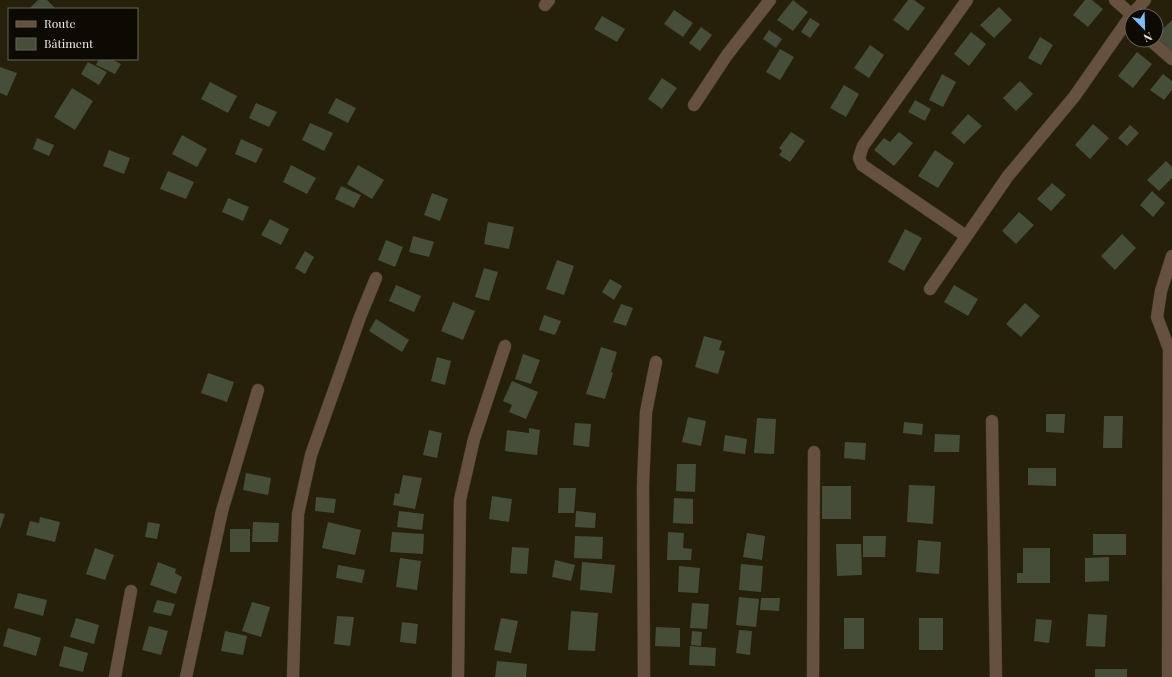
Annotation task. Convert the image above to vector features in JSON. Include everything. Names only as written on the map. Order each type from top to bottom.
[{"type":"street","points":[[694,105],[727,55],[770,0]]},
{"type":"street","points":[[966,236],[862,164],[859,158],[863,146],[967,0]]},
{"type":"street","points":[[1115,0],[1124,8]]},
{"type":"street","points":[[1138,8],[1145,0]]},
{"type":"street","points":[[930,289],[1008,176],[1074,97],[1124,26]]},
{"type":"street","points":[[1159,48],[1172,59]]},
{"type":"street","points":[[1168,677],[1170,349],[1156,317],[1161,291],[1172,256]]},
{"type":"street","points":[[293,677],[298,514],[311,455],[360,317],[376,278]]},
{"type":"street","points":[[458,677],[460,500],[474,438],[505,346]]},
{"type":"street","points":[[644,677],[643,486],[646,412],[656,362]]},
{"type":"street","points":[[186,677],[222,511],[258,390]]},
{"type":"street","points":[[992,421],[996,677]]},
{"type":"street","points":[[812,677],[814,452]]},
{"type":"street","points":[[115,677],[131,591]]},
{"type":"building","points":[[38,0],[47,0],[55,8],[30,8]]},
{"type":"building","points":[[793,0],[808,12],[793,31],[777,20]]},
{"type":"building","points":[[908,0],[914,0],[925,8],[908,31],[893,20]]},
{"type":"building","points":[[1085,0],[1092,0],[1103,9],[1088,27],[1073,15]]},
{"type":"building","points":[[999,7],[1012,20],[994,38],[980,25]]},
{"type":"building","points":[[674,10],[693,23],[683,37],[664,24]]},
{"type":"building","points":[[602,16],[625,29],[617,42],[594,29]]},
{"type":"building","points":[[810,18],[820,24],[810,38],[801,32]]},
{"type":"building","points":[[1172,20],[1172,56],[1164,48],[1164,28]]},
{"type":"building","points":[[701,27],[712,35],[700,51],[689,43]]},
{"type":"building","points":[[769,30],[782,39],[776,48],[763,39]]},
{"type":"building","points":[[971,32],[986,44],[969,66],[954,54]]},
{"type":"building","points":[[1040,37],[1053,45],[1041,65],[1028,58]]},
{"type":"building","points":[[870,45],[884,55],[869,78],[854,68]]},
{"type":"building","points":[[780,49],[794,57],[780,80],[766,72]]},
{"type":"building","points":[[1137,52],[1152,64],[1133,88],[1118,76]]},
{"type":"building","points":[[98,60],[113,60],[121,64],[115,74],[96,65]]},
{"type":"building","points":[[88,62],[107,72],[99,85],[81,74]]},
{"type":"building","points":[[0,67],[17,73],[7,96],[0,93]]},
{"type":"building","points":[[942,74],[956,82],[943,107],[929,100]]},
{"type":"building","points":[[1163,74],[1172,81],[1172,90],[1164,100],[1150,90]]},
{"type":"building","points":[[662,78],[677,88],[662,109],[648,99]]},
{"type":"building","points":[[1020,81],[1033,94],[1016,111],[1003,98]]},
{"type":"building","points":[[210,82],[237,96],[228,113],[201,99]]},
{"type":"building","points":[[844,85],[859,94],[846,117],[830,108]]},
{"type":"building","points":[[72,88],[93,101],[75,130],[54,117]]},
{"type":"building","points":[[336,98],[356,108],[348,123],[328,113]]},
{"type":"building","points":[[915,100],[931,109],[925,121],[908,112]]},
{"type":"building","points":[[256,103],[277,112],[269,127],[249,118]]},
{"type":"building","points":[[968,114],[982,126],[964,144],[951,133]]},
{"type":"building","points":[[310,123],[333,133],[324,151],[302,140]]},
{"type":"building","points":[[1093,124],[1109,138],[1090,159],[1075,145]]},
{"type":"building","points":[[1130,125],[1139,133],[1127,146],[1118,138]]},
{"type":"building","points":[[791,132],[805,141],[790,162],[779,155],[782,151],[779,148]]},
{"type":"building","points":[[899,132],[913,143],[894,166],[874,150],[884,138],[890,142]]},
{"type":"building","points":[[182,135],[207,149],[197,167],[172,154]]},
{"type":"building","points":[[37,138],[54,145],[49,156],[33,149]]},
{"type":"building","points":[[241,139],[263,149],[256,163],[235,154]]},
{"type":"building","points":[[109,150],[130,158],[124,174],[103,166]]},
{"type":"building","points":[[935,150],[954,163],[938,188],[918,176]]},
{"type":"building","points":[[1166,161],[1172,167],[1172,178],[1159,191],[1147,180]]},
{"type":"building","points":[[291,165],[316,178],[307,194],[283,182]]},
{"type":"building","points":[[358,165],[384,180],[372,199],[347,184]]},
{"type":"building","points":[[168,171],[194,182],[186,199],[160,189]]},
{"type":"building","points":[[1052,183],[1066,195],[1051,211],[1037,199]]},
{"type":"building","points":[[341,186],[361,195],[354,208],[335,199]]},
{"type":"building","points":[[1152,191],[1165,203],[1153,217],[1140,205]]},
{"type":"building","points":[[432,193],[448,199],[440,221],[424,215]]},
{"type":"building","points":[[228,198],[249,207],[243,221],[222,212]]},
{"type":"building","points":[[1019,212],[1034,225],[1016,244],[1002,231]]},
{"type":"building","points":[[270,219],[289,229],[281,245],[261,235]]},
{"type":"building","points":[[488,222],[514,227],[509,249],[484,244]]},
{"type":"building","points":[[905,229],[922,238],[904,271],[888,262]]},
{"type":"building","points":[[1122,234],[1136,248],[1115,270],[1101,256]]},
{"type":"building","points":[[413,236],[434,242],[429,257],[409,252]]},
{"type":"building","points":[[386,240],[403,247],[395,267],[378,260]]},
{"type":"building","points":[[305,251],[314,257],[305,274],[295,268]]},
{"type":"building","points":[[557,260],[574,266],[564,295],[546,289]]},
{"type":"building","points":[[484,268],[498,272],[489,301],[475,297]]},
{"type":"building","points":[[610,279],[622,286],[614,300],[602,292]]},
{"type":"building","points":[[396,285],[421,296],[414,312],[389,301]]},
{"type":"building","points":[[954,285],[978,299],[968,316],[944,302]]},
{"type":"building","points":[[453,302],[475,311],[463,340],[441,331]]},
{"type":"building","points":[[1025,303],[1040,316],[1021,337],[1006,324]]},
{"type":"building","points":[[621,304],[633,308],[626,326],[613,322]]},
{"type":"building","points":[[544,315],[561,321],[555,335],[539,330]]},
{"type":"building","points":[[376,319],[409,340],[402,352],[369,331]]},
{"type":"building","points":[[704,336],[722,341],[719,350],[725,351],[718,374],[695,367]]},
{"type":"building","points":[[601,347],[617,352],[611,372],[613,373],[605,399],[586,394]]},
{"type":"building","points":[[523,354],[540,360],[531,384],[515,379]]},
{"type":"building","points":[[437,357],[451,361],[445,385],[431,381]]},
{"type":"building","points":[[208,373],[234,382],[227,402],[201,393]]},
{"type":"building","points":[[512,381],[538,392],[526,419],[509,412],[512,405],[503,401]]},
{"type":"building","points":[[1046,414],[1065,414],[1064,433],[1046,432]]},
{"type":"building","points":[[1104,416],[1123,416],[1122,448],[1103,448]]},
{"type":"building","points":[[688,417],[706,421],[701,446],[682,442]]},
{"type":"building","points":[[757,418],[776,419],[774,454],[754,453]]},
{"type":"building","points":[[904,422],[923,424],[922,435],[903,433]]},
{"type":"building","points":[[575,423],[591,424],[589,447],[573,445]]},
{"type":"building","points":[[529,428],[540,430],[537,455],[505,451],[507,430],[529,433]]},
{"type":"building","points":[[429,430],[442,433],[437,458],[423,455]]},
{"type":"building","points":[[935,434],[960,435],[959,452],[934,452]]},
{"type":"building","points":[[725,435],[747,439],[745,454],[723,451]]},
{"type":"building","points":[[845,442],[866,443],[865,460],[844,458]]},
{"type":"building","points":[[677,464],[696,464],[695,492],[676,491]]},
{"type":"building","points":[[1028,468],[1056,468],[1056,486],[1028,485]]},
{"type":"building","points":[[246,473],[271,478],[268,495],[243,490]]},
{"type":"building","points":[[403,475],[422,478],[415,509],[393,505],[395,493],[399,494]]},
{"type":"building","points":[[909,485],[935,486],[933,524],[907,522]]},
{"type":"building","points":[[822,486],[851,486],[851,519],[822,519]]},
{"type":"building","points":[[559,488],[576,488],[574,513],[558,513]]},
{"type":"building","points":[[492,496],[512,499],[509,522],[489,519]]},
{"type":"building","points":[[316,497],[336,499],[334,513],[315,511]]},
{"type":"building","points":[[674,498],[693,499],[693,524],[673,523]]},
{"type":"building","points":[[399,511],[424,514],[422,530],[397,527]]},
{"type":"building","points":[[576,511],[596,513],[595,528],[575,527]]},
{"type":"building","points":[[0,513],[5,514],[0,529]]},
{"type":"building","points":[[40,517],[60,522],[55,542],[26,535],[30,521],[39,523]]},
{"type":"building","points":[[148,522],[160,524],[157,539],[145,537]]},
{"type":"building","points":[[253,522],[279,523],[278,542],[252,542]]},
{"type":"building","points":[[328,522],[361,530],[355,555],[322,548]]},
{"type":"building","points":[[230,529],[250,529],[250,552],[230,552]]},
{"type":"building","points":[[392,532],[424,534],[423,554],[390,552]]},
{"type":"building","points":[[668,532],[684,533],[683,548],[692,549],[691,560],[667,560]]},
{"type":"building","points":[[747,533],[765,536],[762,560],[743,557]]},
{"type":"building","points":[[1093,534],[1126,534],[1126,555],[1093,555]]},
{"type":"building","points":[[575,536],[603,537],[602,559],[574,558]]},
{"type":"building","points":[[863,536],[886,536],[885,557],[863,557]]},
{"type":"building","points":[[918,540],[941,542],[939,574],[916,572]]},
{"type":"building","points":[[836,544],[861,544],[862,575],[837,576]]},
{"type":"building","points":[[512,547],[529,548],[527,574],[510,573]]},
{"type":"building","points":[[95,548],[114,555],[105,580],[86,574]]},
{"type":"building","points":[[1023,548],[1050,548],[1050,583],[1017,583],[1017,573],[1023,573]]},
{"type":"building","points":[[1109,557],[1109,581],[1085,582],[1085,558]]},
{"type":"building","points":[[400,558],[421,561],[417,590],[396,587]]},
{"type":"building","points":[[555,560],[575,565],[571,581],[552,577]]},
{"type":"building","points":[[158,562],[176,569],[175,573],[182,577],[176,594],[150,585]]},
{"type":"building","points":[[582,562],[615,565],[612,593],[580,590]]},
{"type":"building","points":[[741,564],[763,566],[761,592],[739,590]]},
{"type":"building","points":[[338,565],[365,570],[362,583],[336,578]]},
{"type":"building","points":[[679,566],[700,568],[698,593],[678,592]]},
{"type":"building","points":[[18,593],[47,600],[43,616],[14,608]]},
{"type":"building","points":[[739,597],[759,599],[756,627],[736,625]]},
{"type":"building","points":[[761,598],[780,598],[779,611],[760,610]]},
{"type":"building","points":[[157,600],[175,604],[171,616],[153,612]]},
{"type":"building","points":[[252,602],[270,607],[261,637],[242,631]]},
{"type":"building","points":[[692,603],[709,604],[707,629],[690,628]]},
{"type":"building","points":[[571,611],[598,613],[595,651],[568,650]]},
{"type":"building","points":[[1088,614],[1107,615],[1105,647],[1086,646]]},
{"type":"building","points":[[337,616],[354,617],[350,646],[334,644]]},
{"type":"building","points":[[76,618],[99,625],[94,644],[70,637]]},
{"type":"building","points":[[501,618],[518,621],[511,653],[494,650]]},
{"type":"building","points":[[844,618],[864,618],[864,649],[844,649]]},
{"type":"building","points":[[919,618],[943,618],[943,650],[919,650]]},
{"type":"building","points":[[1036,619],[1052,620],[1049,643],[1034,641]]},
{"type":"building","points":[[402,622],[418,624],[416,644],[400,642]]},
{"type":"building","points":[[149,626],[168,631],[161,655],[142,650]]},
{"type":"building","points":[[656,627],[680,628],[680,647],[655,646]]},
{"type":"building","points":[[8,628],[41,638],[36,656],[3,646]]},
{"type":"building","points":[[739,630],[752,631],[750,655],[736,653]]},
{"type":"building","points":[[225,631],[247,636],[243,655],[221,651]]},
{"type":"building","points":[[692,631],[702,632],[701,646],[691,645]]},
{"type":"building","points":[[64,646],[88,653],[83,672],[59,666]]},
{"type":"building","points":[[690,646],[716,648],[715,666],[689,665]]},
{"type":"building","points":[[497,661],[527,664],[526,677],[495,677]]},
{"type":"building","points":[[1095,669],[1127,669],[1127,677],[1095,677]]}]
